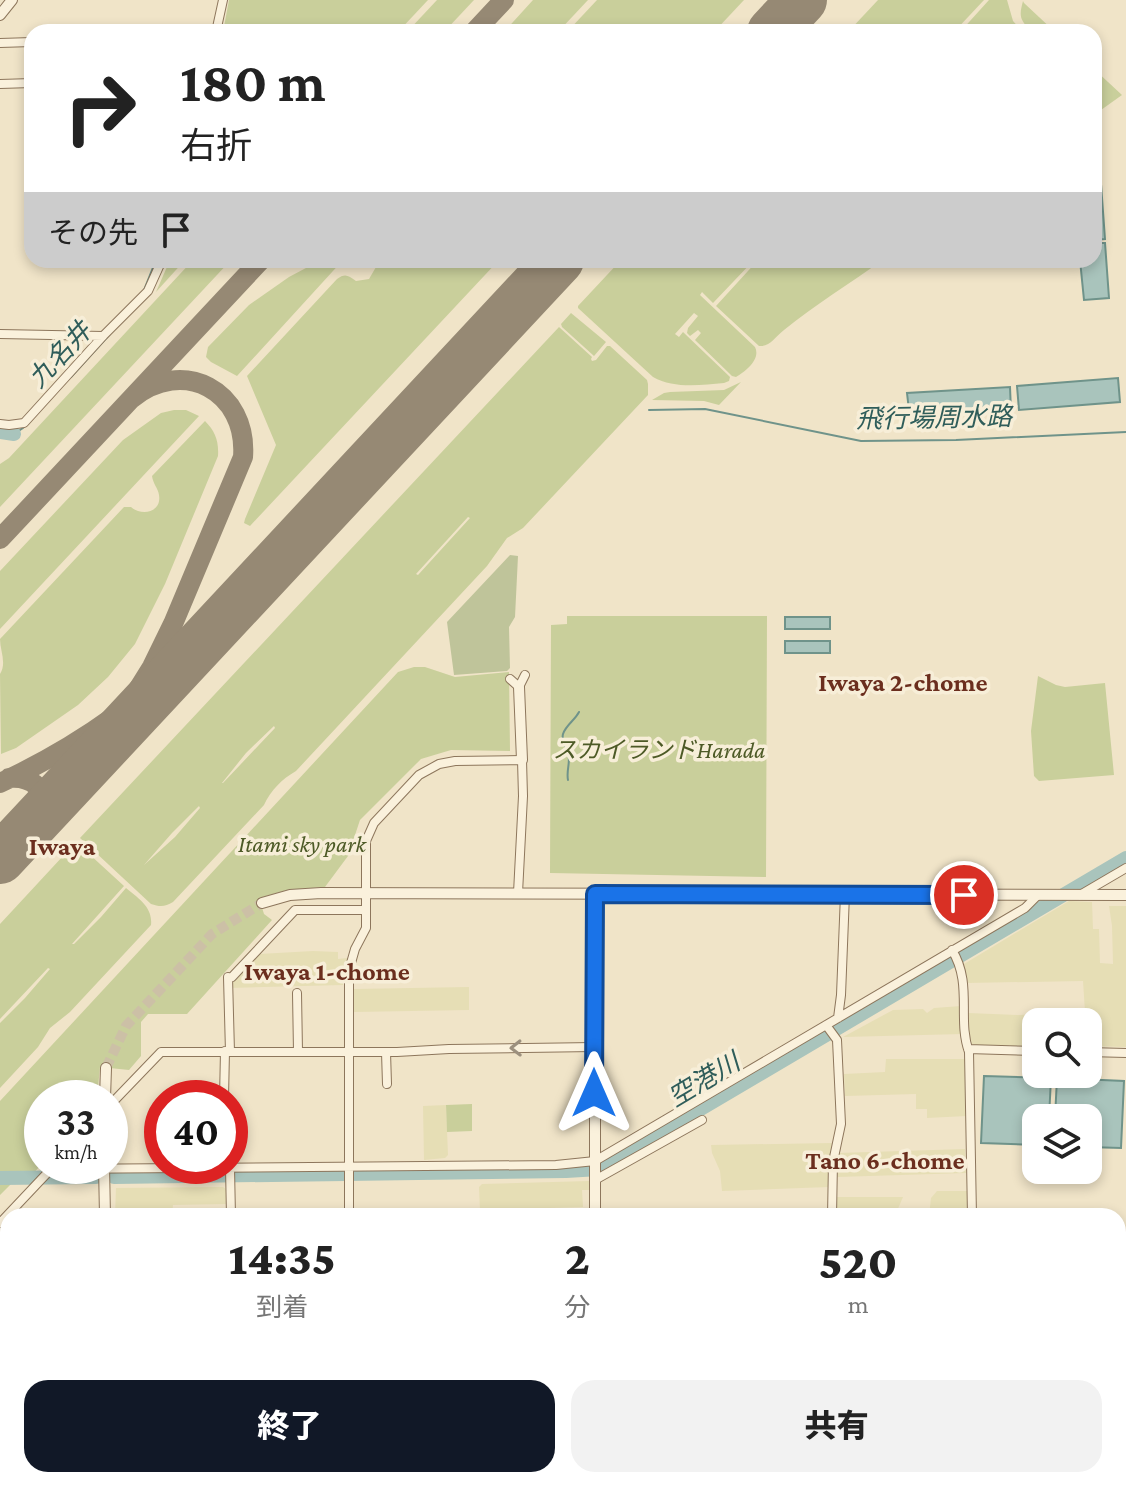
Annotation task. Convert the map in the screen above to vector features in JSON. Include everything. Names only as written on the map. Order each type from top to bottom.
[{"type":"street","points":[[0,15],[12,0]]},
{"type":"street","points":[[218,24],[223,0]]},
{"type":"street","points":[[0,43],[24,42]]},
{"type":"street","points":[[0,84],[24,83]]},
{"type":"street","points":[[0,424],[24,423],[148,291],[158,268]]},
{"type":"street","points":[[0,334],[103,336]]},
{"type":"street","points":[[518,893],[523,796],[519,687],[525,675]]},
{"type":"street","points":[[510,679],[519,687]]},
{"type":"street","points":[[349,1208],[349,970],[366,928],[368,835],[374,823],[419,775],[439,764],[522,760]]},
{"type":"street","points":[[1080,895],[1126,868]]},
{"type":"street","points":[[262,903],[290,895],[365,893],[1126,895]]},
{"type":"street","points":[[595,894],[595,1208]]},
{"type":"street","points":[[838,1018],[845,894]]},
{"type":"street","points":[[595,1170],[838,1018],[1025,908],[1041,895]]},
{"type":"street","points":[[225,1080],[230,977],[295,910],[365,910]]},
{"type":"street","points":[[953,952],[960,964],[964,992],[972,1208]]},
{"type":"street","points":[[297,993],[298,1051]]},
{"type":"street","points":[[827,1026],[837,1040],[841,1124],[833,1162],[832,1208]]},
{"type":"street","points":[[128,1086],[161,1052],[386,1052],[594,1047]]},
{"type":"street","points":[[968,1049],[1022,1051]]},
{"type":"street","points":[[386,1052],[387,1084]]},
{"type":"street","points":[[1102,1052],[1126,1053]]},
{"type":"street","points":[[106,1068],[106,1080]]},
{"type":"street","points":[[248,1168],[556,1165],[595,1170],[702,1120]]},
{"type":"street","points":[[14,1208],[36,1184]]},
{"type":"street","points":[[104,1184],[105,1208]]},
{"type":"street","points":[[230,1184],[231,1208]]},
{"type":"shaded area","points":[[1069,901],[1092,902],[1093,929],[1099,929],[1100,963],[1113,964],[1109,906],[1126,906],[1126,1047],[1102,1046],[1102,1008],[1085,1008],[1083,981],[966,983],[964,964]]},
{"type":"shaded area","points":[[338,952],[338,959],[347,958],[343,985],[230,988],[229,978],[259,954]]},
{"type":"shaded area","points":[[469,987],[469,1010],[354,1012],[353,989]]},
{"type":"shaded area","points":[[961,1006],[963,1034],[843,1037],[893,1010],[923,1009],[927,1013],[934,1008]]},
{"type":"shaded area","points":[[968,1013],[1022,1015],[1022,1046],[969,1043]]},
{"type":"shaded area","points":[[886,1059],[965,1059],[967,1116],[927,1118],[927,1109],[916,1109],[916,1094],[845,1096],[844,1074],[885,1072]]},
{"type":"shaded area","points":[[446,1105],[448,1155],[424,1160],[423,1106]]},
{"type":"shaded area","points":[[832,1143],[828,1163],[829,1187],[722,1191],[720,1171],[711,1145]]},
{"type":"shaded area","points":[[965,1149],[966,1173],[837,1177],[838,1153]]},
{"type":"shaded area","points":[[589,1181],[589,1190],[582,1190],[583,1207],[480,1208],[479,1187],[482,1184]]},
{"type":"shaded area","points":[[223,1187],[229,1204],[115,1208],[116,1188]]},
{"type":"shaded area","points":[[937,1191],[968,1191],[968,1208],[930,1208],[931,1198]]},
{"type":"shaded area","points":[[836,1197],[903,1197],[898,1208],[837,1208]]},
{"type":"green space","points":[[229,0],[428,0],[406,24],[224,24]]},
{"type":"green space","points":[[437,0],[474,0],[452,24],[414,24]]},
{"type":"green space","points":[[533,0],[588,0],[566,24],[511,24]]},
{"type":"green space","points":[[597,0],[744,0],[722,24],[574,24]]},
{"type":"green space","points":[[878,0],[984,0],[962,24],[856,24]]},
{"type":"green space","points":[[989,0],[1007,0],[1016,24],[967,24]]},
{"type":"green space","points":[[1023,1],[1046,24],[1025,24],[1021,10]]},
{"type":"green space","points":[[1102,76],[1122,95],[1102,109]]},
{"type":"green space","points":[[166,268],[178,268],[156,292]]},
{"type":"green space","points":[[186,268],[224,268],[0,507],[0,464],[9,458]]},
{"type":"green space","points":[[306,268],[336,268],[237,376],[211,362],[206,357],[208,347],[249,305]]},
{"type":"green space","points":[[375,268],[492,268],[250,526],[244,523],[245,519],[276,445],[247,376],[337,279],[344,275],[356,281],[369,279]]},
{"type":"green space","points":[[614,268],[746,268],[713,303],[702,292],[700,295],[755,347],[756,356],[744,371],[736,377],[732,376],[695,340],[701,333],[698,330],[690,336],[687,333],[698,316],[694,313],[675,334],[679,337],[683,332],[730,377],[729,381],[688,385],[661,381],[578,306]]},
{"type":"green space","points":[[751,268],[871,268],[763,346],[759,346],[716,306]]},
{"type":"green space","points":[[571,313],[606,342],[594,356],[562,327],[561,324]]},
{"type":"green space","points":[[559,327],[592,357],[592,361],[610,346],[647,380],[648,395],[523,528],[507,538],[487,566],[296,771],[277,785],[264,805],[173,902],[162,906],[151,904],[80,838]],"holes":[[[468,517],[470,518],[416,574]],[[274,726],[222,783],[246,753]],[[199,806],[175,837],[144,865]]]},
{"type":"green space","points":[[741,382],[719,405],[704,401],[652,400],[664,393],[724,390]]},
{"type":"green space","points":[[186,410],[199,416],[0,629],[0,571],[123,440],[161,413]]},
{"type":"green space","points":[[205,421],[216,437],[218,456],[165,584],[135,644],[108,677],[78,705],[16,748],[1,754],[0,674],[3,661],[0,639],[124,507],[145,512],[157,506],[159,495],[152,476]]},
{"type":"green space","points":[[510,555],[518,556],[515,617],[509,627],[510,668],[507,671],[454,675],[447,622]]},
{"type":"green space","name":"スカイランドHarada","points":[[567,616],[767,616],[766,877],[550,873],[551,625],[567,624]]},
{"type":"green space","name":"Itami sky park","points":[[425,667],[455,677],[509,672],[510,751],[451,750],[421,759],[360,820],[348,856],[325,887],[287,890],[259,898],[264,914],[272,920],[187,1014],[148,1014],[141,1022],[141,1056],[129,1070],[100,1067],[99,1080],[24,1080],[24,1183],[11,1184],[0,1195],[0,1101],[398,672]]},
{"type":"green space","points":[[1038,676],[1065,687],[1105,683],[1114,775],[1039,781],[1034,776],[1031,731]]},
{"type":"green space","points":[[76,842],[124,886],[72,944],[126,888],[147,908],[151,925],[70,1012],[50,1028],[38,1047],[0,1088],[0,1023],[50,969],[0,1019],[0,924]]},
{"type":"green space","points":[[472,1104],[472,1131],[447,1132],[446,1105]]},
{"type":"water","points":[[1102,198],[1105,239],[1102,239]]},
{"type":"water","points":[[1102,243],[1105,243],[1109,298],[1084,300],[1081,268],[1102,268]]},
{"type":"water","points":[[1118,378],[1120,402],[1019,410],[1017,386]]},
{"type":"water","points":[[1010,387],[1011,411],[910,419],[907,393]]},
{"type":"water","points":[[785,617],[830,617],[830,629],[785,629]]},
{"type":"water","points":[[785,641],[830,641],[830,653],[785,653]]},
{"type":"water","points":[[984,1076],[1022,1077],[1022,1088],[1050,1088],[1050,1104],[1022,1104],[1022,1144],[981,1143]]},
{"type":"water","points":[[1102,1080],[1124,1081],[1121,1148],[1102,1147],[1102,1104],[1056,1104],[1056,1088],[1102,1088]]},
{"type":"waterway","name":"九名井","points":[[144,290],[153,268]]},
{"type":"waterway","name":"九名井","points":[[71,377],[110,334]]},
{"type":"waterway","name":"飛行場周水路","points":[[649,410],[705,409],[861,441],[1126,432]]},
{"type":"waterway","name":"九名井","points":[[14,434],[23,428]]},
{"type":"waterway","name":"九名井","points":[[0,432],[14,434]]},
{"type":"waterway","points":[[568,780],[569,756],[563,734],[579,712]]},
{"type":"waterway","name":"空港川","points":[[128,1177],[599,1169],[1126,858]]},
{"type":"waterway","name":"空港川","points":[[0,1178],[24,1178]]},
{"type":"taxiway","points":[[482,24],[504,0]]},
{"type":"taxiway","points":[[776,24],[792,0]]},
{"type":"taxiway","points":[[0,539],[254,268]]},
{"type":"taxiway","points":[[70,785],[114,728],[152,667],[243,457],[242,434],[235,414],[223,398],[208,387],[191,381],[171,381],[151,386],[131,399]]},
{"type":"taxiway","points":[[0,783],[56,754],[109,720],[205,640]]},
{"type":"taxiway","points":[[9,778],[35,784],[48,808]]},
{"type":"runway","points":[[780,24],[802,0]]},
{"type":"runway","points":[[0,859],[552,268]]},
{"type":"tunnel","points":[[106,1068],[126,1026],[212,934],[262,903]]},
{"type":"district","name":"Iwaya 2-chome","points":[[903,682]]},
{"type":"district","name":"Iwaya","points":[[62,846]]},
{"type":"district","name":"Iwaya 1-chome","points":[[327,971]]},
{"type":"district","name":"Tano 6-chome","points":[[885,1160]]},
{"type":"route","points":[[594,1093],[595,894],[964,895]]}]
